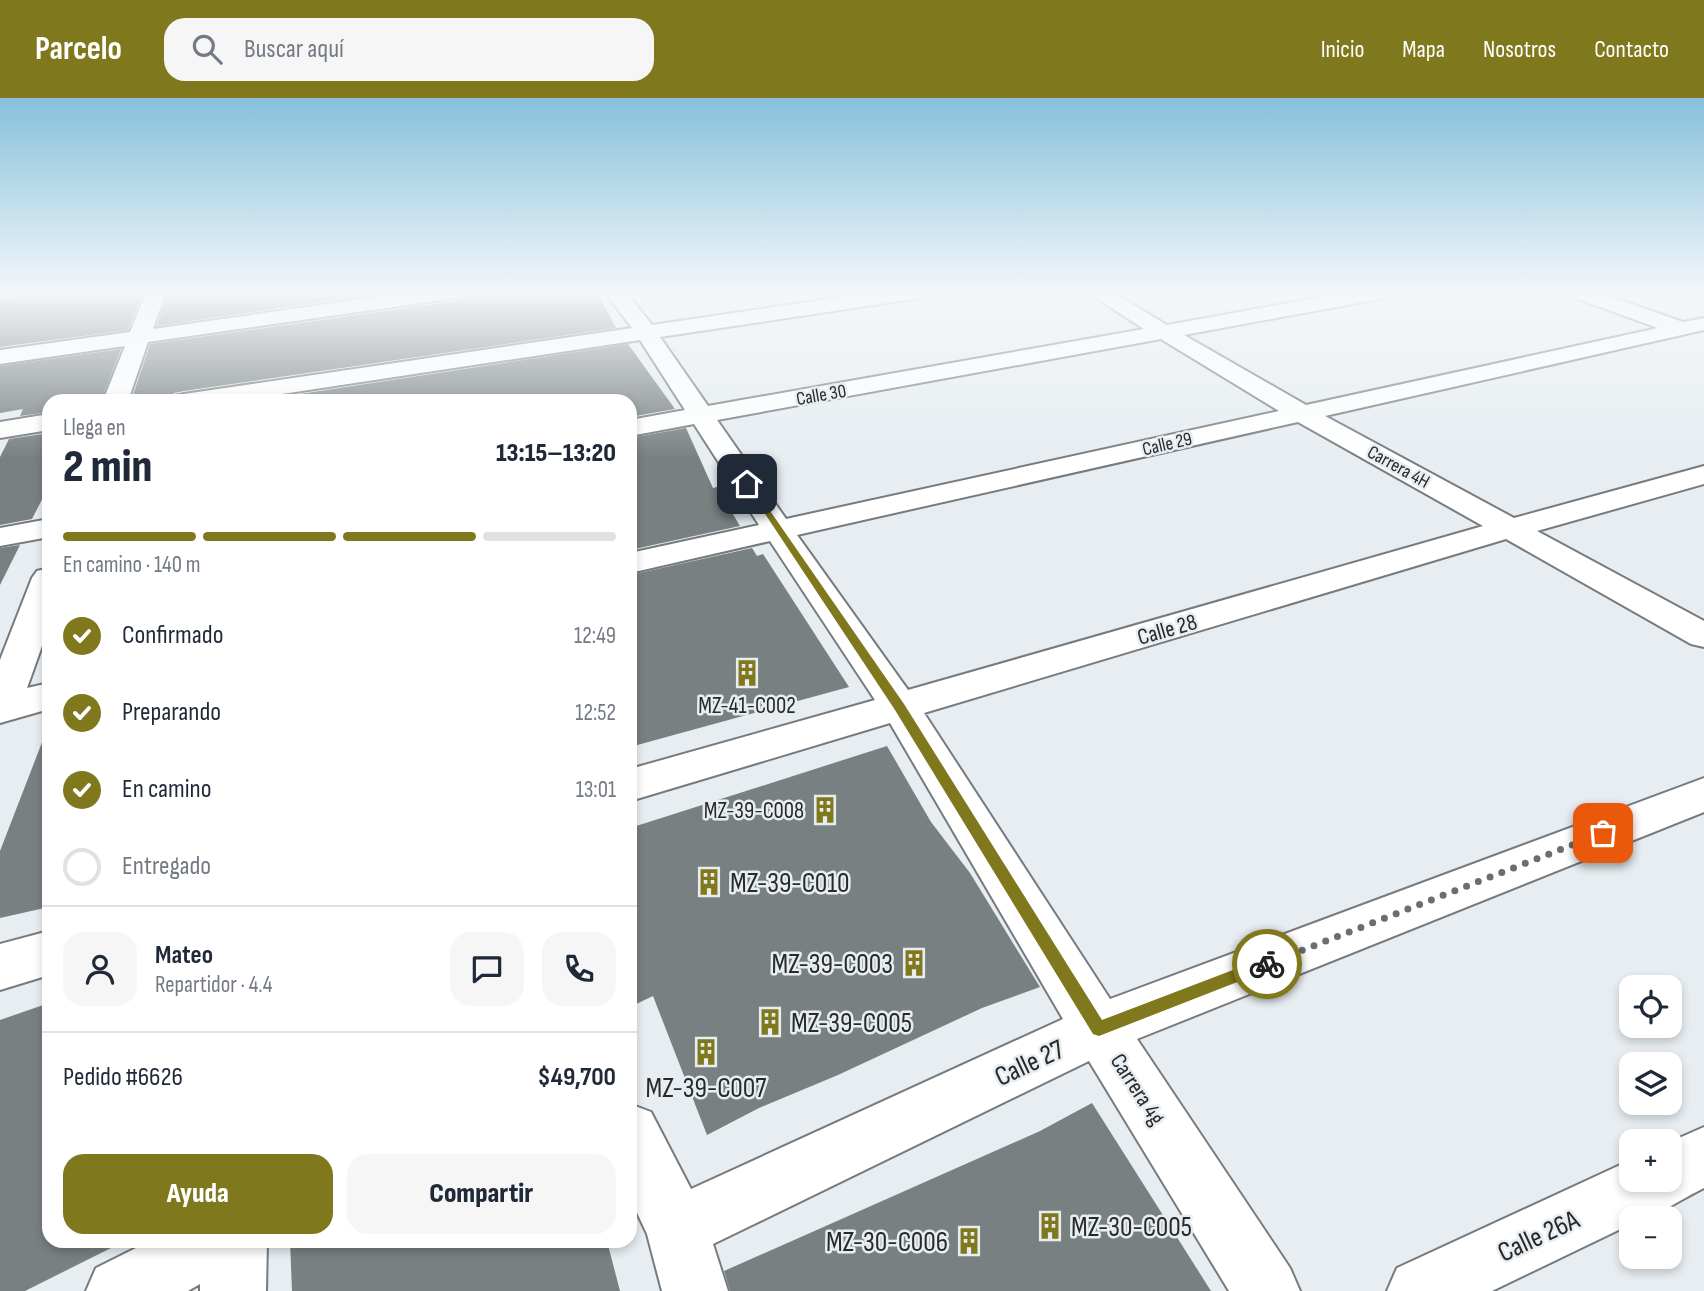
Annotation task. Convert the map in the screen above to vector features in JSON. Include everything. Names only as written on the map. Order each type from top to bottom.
[{"type":"street","points":[[0,357],[62,348]]},
{"type":"street","points":[[118,394],[135,348]]},
{"type":"street","points":[[231,394],[541,348]]},
{"type":"street","name":"Carrera 4g","points":[[657,348],[776,530],[900,707],[1099,1029],[1267,1291]]},
{"type":"street","name":"Calle 30","points":[[637,427],[1074,348]]},
{"type":"street","name":"Carrera 4H","points":[[1193,348],[1301,413],[1704,636]]},
{"type":"street","name":"Calle 29","points":[[637,561],[1301,413],[1612,348]]},
{"type":"street","points":[[0,430],[42,423]]},
{"type":"street","name":"Calle 28","points":[[637,783],[1511,528],[1704,475]]},
{"type":"street","points":[[0,537],[42,529]]},
{"type":"street","points":[[0,708],[42,597]]},
{"type":"street","points":[[0,708],[42,698]]},
{"type":"street","name":"Calle 27","points":[[677,1228],[1099,1029],[1704,794]]},
{"type":"street","points":[[0,967],[42,955]]},
{"type":"street","points":[[637,1147],[677,1228],[695,1291]]},
{"type":"street","points":[[1682,1167],[1704,1157]]},
{"type":"street","name":"Calle 26A","points":[[1420,1291],[1631,1192]]},
{"type":"street","points":[[119,1291],[204,1248]]},
{"type":"street","points":[[233,1291],[235,1248]]},
{"type":"building","points":[[149,348],[481,348],[174,394],[133,394]]},
{"type":"building","points":[[604,348],[631,348],[675,409],[637,416],[637,394],[300,394]]},
{"type":"building","points":[[121,349],[104,394],[42,394],[42,413],[20,416],[23,409],[0,413],[0,366]]},
{"type":"building","points":[[686,428],[713,488],[717,487],[740,526],[637,548],[637,437]]},
{"type":"building","points":[[42,434],[42,500],[32,519],[0,525],[0,457],[9,439]]},
{"type":"building","points":[[20,545],[0,585],[0,548]]},
{"type":"building","points":[[752,548],[757,556],[763,554],[849,687],[637,745],[637,573]]},
{"type":"building","points":[[42,742],[42,909],[0,918],[0,851]]},
{"type":"building","points":[[887,746],[931,822],[970,873],[1040,987],[982,1008],[838,1075],[759,1108],[707,1135],[653,996],[637,1004],[637,826]]},
{"type":"building","points":[[42,1005],[42,1248],[111,1248],[25,1291],[0,1291],[0,1020]]},
{"type":"building","points":[[1092,1103],[1211,1291],[730,1291],[724,1271],[1040,1131]]},
{"type":"building","points":[[290,1248],[609,1248],[620,1291],[292,1291]]},
{"type":"way so far","points":[[1267,964],[1603,833]]},
{"type":"place","name":"MZ-41-C002","points":[[747,673]]},
{"type":"place","name":"MZ-39-C008","points":[[825,810]]},
{"type":"place","name":"MZ-39-C010","points":[[709,882]]},
{"type":"place","name":"MZ-39-C003","points":[[914,963]]},
{"type":"place","name":"MZ-39-C005","points":[[770,1022]]},
{"type":"place","name":"MZ-39-C007","points":[[706,1052]]},
{"type":"place","name":"MZ-30-C005","points":[[1050,1226]]},
{"type":"place","name":"MZ-30-C006","points":[[969,1241]]},
{"type":"route","points":[[747,484],[776,530],[900,707],[1099,1029],[1267,964]]}]
